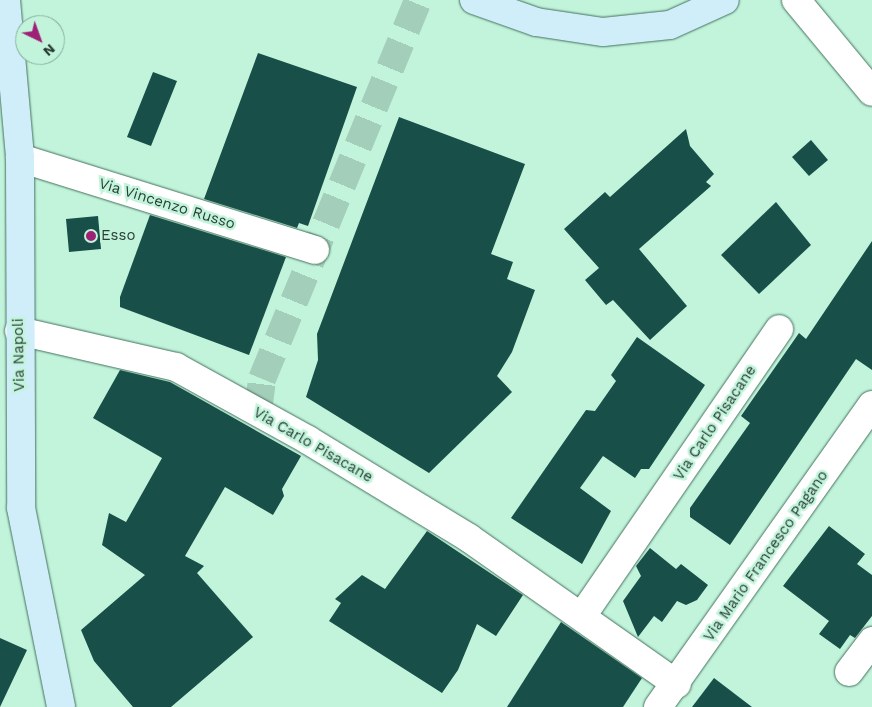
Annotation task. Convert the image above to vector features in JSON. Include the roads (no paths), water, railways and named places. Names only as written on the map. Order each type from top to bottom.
[{"type":"main road","points":[[474,0],[536,22],[603,32],[670,25],[725,0]]},
{"type":"main road","name":"Via Napoli","points":[[4,11],[20,158],[18,331],[21,508],[61,707]]},
{"type":"street","points":[[796,0],[872,92]]},
{"type":"street","name":"Via Vincenzo Russo","points":[[20,158],[315,250]]},
{"type":"street","name":"Via Carlo Pisacane","points":[[582,616],[780,329]]},
{"type":"street","name":"Via Carlo Pisacane","points":[[18,331],[176,367],[308,440],[469,538],[677,684]]},
{"type":"street","name":"Via Mario Francesco Pagano","points":[[658,707],[677,684],[872,405]]},
{"type":"street","points":[[849,672],[872,641]]},
{"type":"tunnel","points":[[258,412],[262,379],[418,0]]},
{"type":"place","name":"Esso","points":[[91,236]]}]
